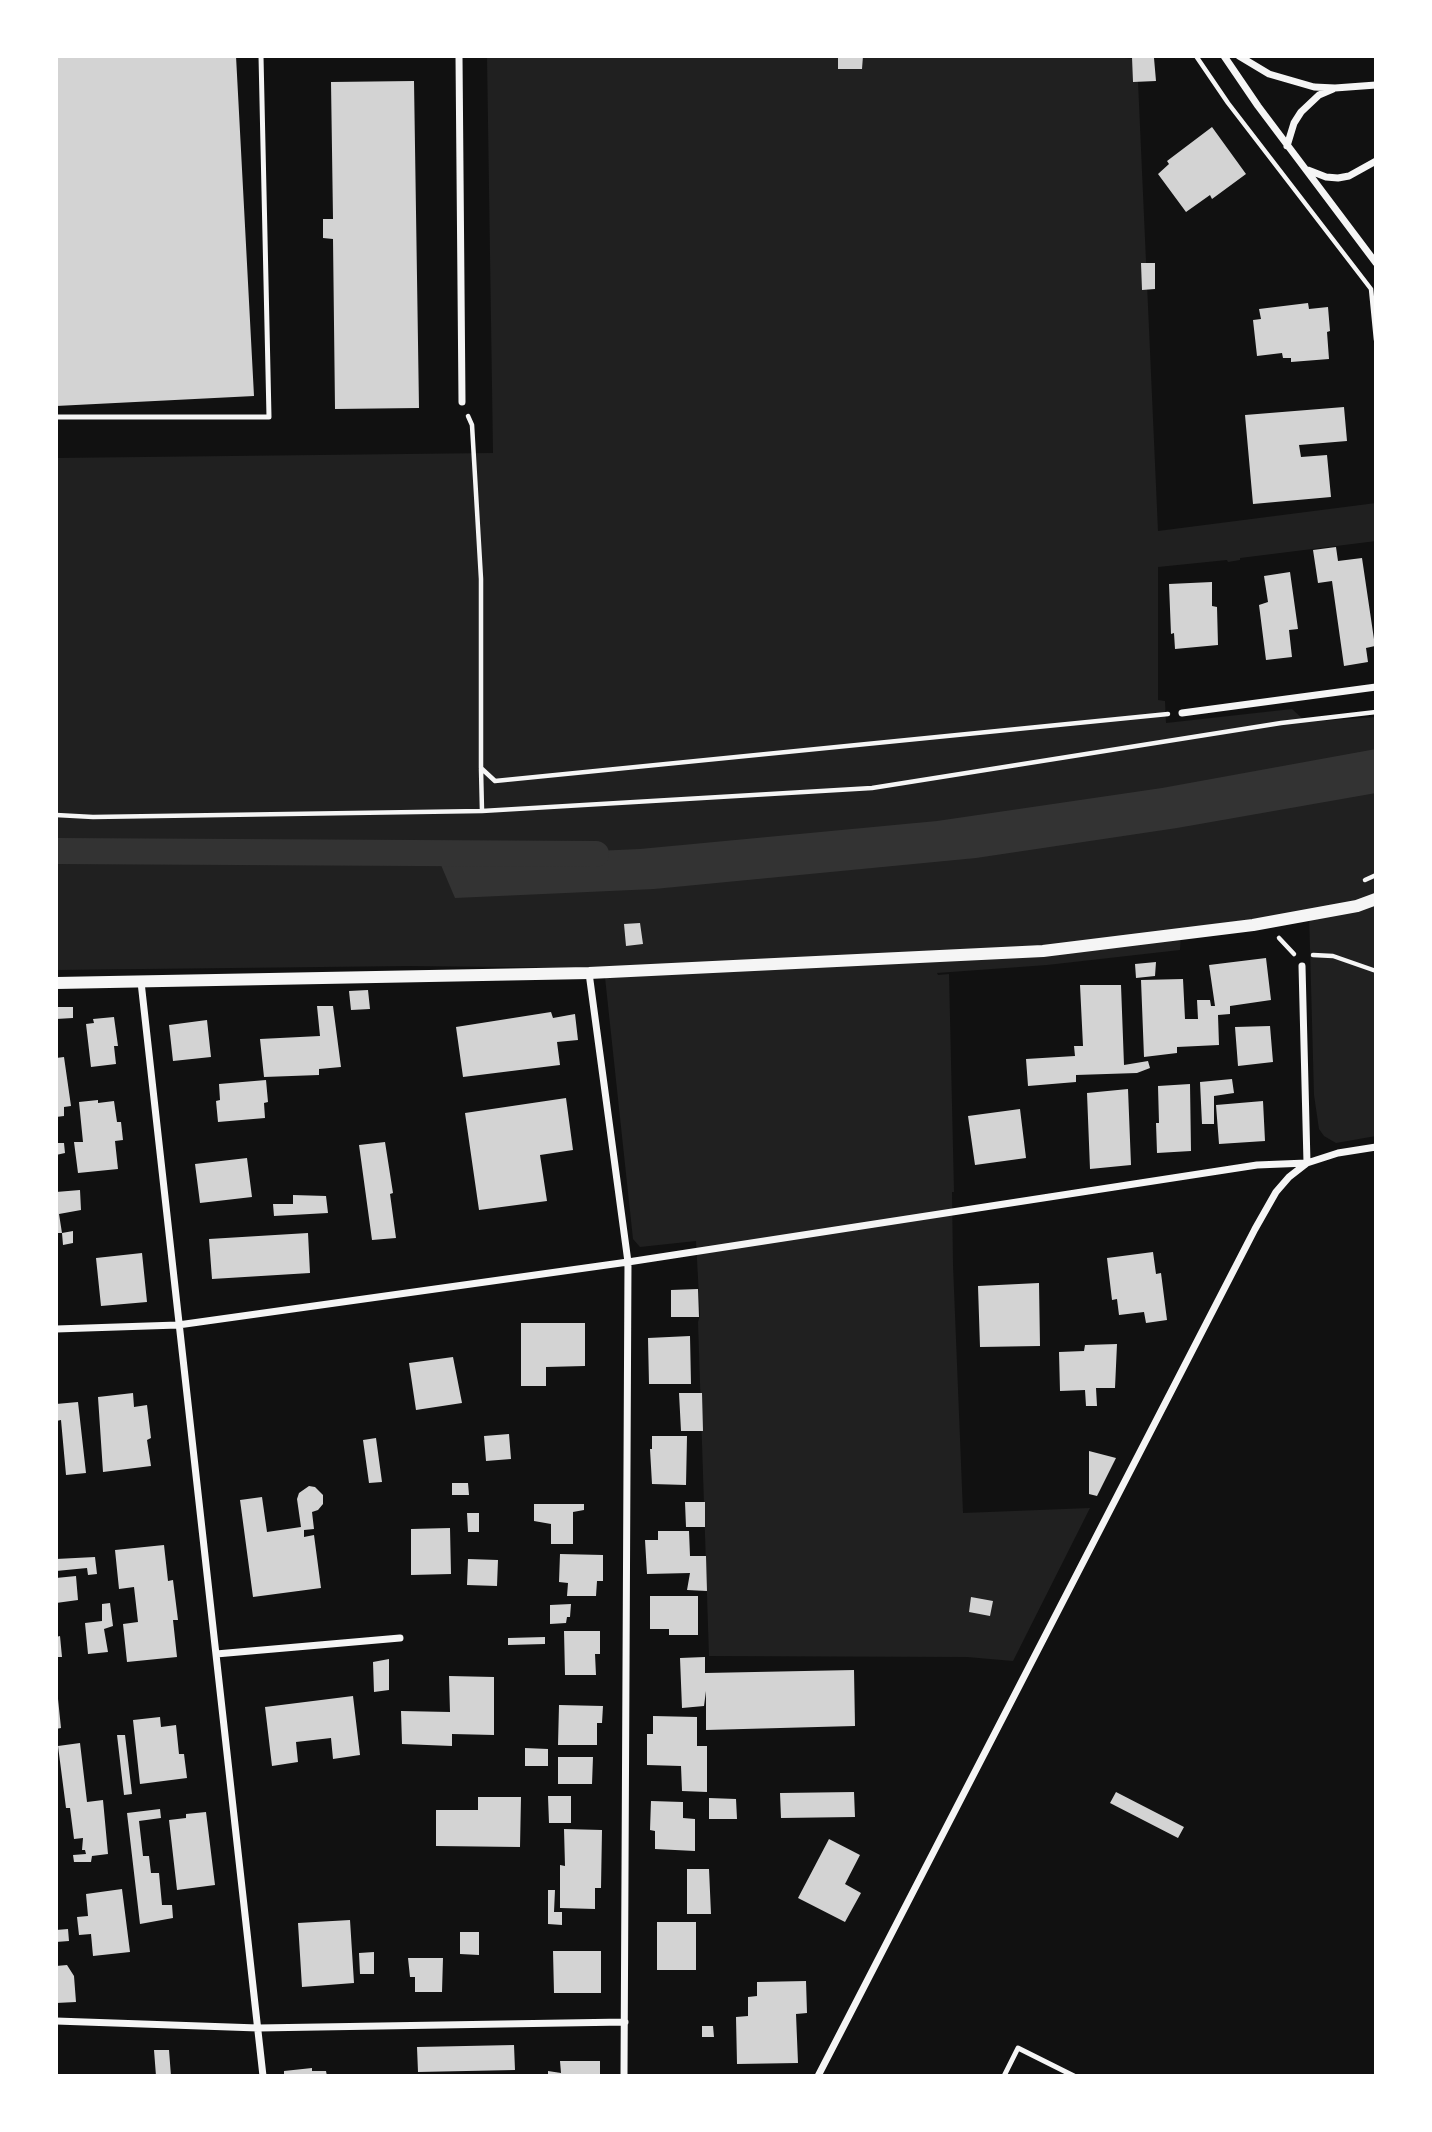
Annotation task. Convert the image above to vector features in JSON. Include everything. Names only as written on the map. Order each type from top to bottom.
[{"type":"street","points":[[459,56],[462,402]]},
{"type":"street","points":[[1224,56],[1251,97],[1376,263]]},
{"type":"street","points":[[1239,56],[1269,74],[1314,87],[1376,85]]},
{"type":"street","points":[[1287,146],[1294,123],[1301,112],[1319,95],[1335,88]]},
{"type":"street","points":[[1304,168],[1314,174],[1338,178],[1349,176],[1376,161]]},
{"type":"street","points":[[1182,713],[1376,687]]},
{"type":"street","points":[[56,983],[589,973],[1044,951],[1253,925],[1357,906],[1376,898]]},
{"type":"street","points":[[1357,906],[1376,909]]},
{"type":"street","points":[[1302,966],[1307,1163]]},
{"type":"street","points":[[589,973],[628,1262],[624,2076]]},
{"type":"street","points":[[141,982],[263,2076]]},
{"type":"street","points":[[56,1329],[178,1325],[628,1262],[1257,1165],[1307,1163],[1338,1153],[1376,1147]]},
{"type":"street","points":[[818,2076],[1255,1229],[1276,1192],[1307,1163]]},
{"type":"street","points":[[216,1654],[400,1639]]},
{"type":"street","points":[[56,2021],[258,2028],[625,2022]]},
{"type":"lane","points":[[56,417],[269,417],[261,56]]},
{"type":"lane","points":[[1004,2076],[1018,2048],[1074,2076]]},
{"type":"path","points":[[1196,56],[1228,103],[1371,289],[1376,340]]},
{"type":"path","points":[[462,402],[472,425],[481,579],[482,811]]},
{"type":"path","points":[[56,815],[93,817],[482,811],[872,788],[1281,723],[1376,712]]},
{"type":"path","points":[[481,768],[495,781],[1182,713]]},
{"type":"shaded area","points":[[487,56],[1101,56],[1137,59],[1158,531],[1376,503],[1376,541],[1240,558],[1228,562],[1158,567],[1158,700],[1165,701],[1166,723],[1292,709],[1306,722],[1376,717],[1376,1136],[1336,1143],[1324,1136],[1319,1129],[1314,1095],[1309,911],[1181,929],[1180,950],[1047,965],[937,973],[949,974],[953,1265],[963,1513],[1090,1508],[1013,1661],[967,1657],[709,1656],[696,1241],[640,1247],[633,1239],[604,968],[409,966],[56,970],[56,458],[493,453]]},
{"type":"shaded area","points":[[1376,749],[1376,793],[1177,828],[976,858],[654,889],[455,898],[438,858],[640,849],[937,821],[1162,788]]},
{"type":"building","points":[[56,56],[236,56],[254,396],[56,406]]},
{"type":"building","points":[[838,56],[863,56],[862,69],[838,69]]},
{"type":"building","points":[[1132,57],[1154,58],[1156,81],[1133,82]]},
{"type":"building","points":[[414,81],[419,408],[335,409],[333,239],[323,238],[323,219],[333,219],[331,82]]},
{"type":"building","points":[[1212,127],[1246,174],[1212,199],[1210,195],[1186,212],[1158,174],[1169,164],[1167,161]]},
{"type":"building","points":[[1141,263],[1155,263],[1155,289],[1142,290]]},
{"type":"building","points":[[1308,303],[1309,309],[1328,307],[1329,359],[1291,362],[1291,358],[1283,358],[1282,353],[1257,356],[1253,320],[1261,319],[1259,309]]},
{"type":"building","points":[[1344,407],[1347,441],[1299,445],[1301,457],[1327,455],[1331,497],[1253,504],[1245,415]]},
{"type":"building","points":[[1336,547],[1338,561],[1362,558],[1375,646],[1366,648],[1368,662],[1344,666],[1332,581],[1318,583],[1313,550]]},
{"type":"building","points":[[1290,572],[1298,629],[1289,630],[1292,657],[1266,660],[1259,605],[1268,602],[1264,576]]},
{"type":"building","points":[[1212,582],[1212,606],[1217,607],[1218,645],[1175,649],[1174,633],[1171,634],[1169,584]]},
{"type":"building","points":[[640,923],[643,944],[626,946],[624,924]]},
{"type":"building","points":[[1266,958],[1271,1000],[1230,1006],[1230,1014],[1218,1015],[1219,1045],[1177,1047],[1177,1053],[1144,1057],[1141,980],[1183,979],[1185,1019],[1198,1019],[1197,1000],[1210,1000],[1211,1006],[1215,1006],[1209,965]]},
{"type":"building","points":[[1156,962],[1155,976],[1136,978],[1135,964]]},
{"type":"building","points":[[1080,985],[1121,985],[1124,1065],[1148,1061],[1150,1068],[1137,1073],[1076,1075],[1076,1082],[1028,1086],[1026,1059],[1075,1056],[1074,1046],[1083,1046]]},
{"type":"building","points":[[368,990],[370,1009],[351,1010],[349,991]]},
{"type":"building","points":[[317,1006],[333,1006],[341,1067],[319,1069],[319,1075],[264,1077],[260,1039],[320,1036]]},
{"type":"building","points":[[56,1007],[73,1007],[73,1018],[56,1019]]},
{"type":"building","points":[[551,1012],[553,1018],[575,1014],[578,1040],[557,1042],[560,1065],[463,1077],[456,1027]]},
{"type":"building","points":[[114,1017],[118,1046],[114,1046],[116,1064],[91,1067],[86,1024],[94,1023],[93,1019]]},
{"type":"building","points":[[207,1020],[211,1057],[173,1061],[169,1025]]},
{"type":"building","points":[[1270,1026],[1273,1062],[1238,1066],[1235,1027]]},
{"type":"building","points":[[64,1057],[71,1106],[64,1107],[64,1116],[56,1117],[56,1058]]},
{"type":"building","points":[[1232,1079],[1234,1093],[1214,1096],[1214,1124],[1202,1124],[1200,1082]]},
{"type":"building","points":[[266,1080],[268,1102],[264,1103],[265,1118],[218,1122],[216,1101],[220,1100],[219,1084]]},
{"type":"building","points":[[1190,1084],[1191,1151],[1157,1153],[1158,1086]]},
{"type":"building","points":[[1128,1089],[1131,1165],[1090,1169],[1087,1093]]},
{"type":"building","points":[[566,1098],[573,1150],[540,1155],[547,1201],[479,1210],[465,1113]]},
{"type":"building","points":[[98,1100],[98,1103],[114,1101],[117,1122],[121,1122],[123,1140],[115,1141],[118,1169],[78,1173],[74,1142],[83,1142],[79,1102]]},
{"type":"building","points":[[1263,1101],[1265,1141],[1219,1144],[1216,1105]]},
{"type":"building","points":[[1020,1109],[1026,1158],[975,1165],[968,1116]]},
{"type":"building","points":[[385,1142],[393,1193],[390,1194],[396,1238],[372,1240],[359,1145]]},
{"type":"building","points":[[56,1143],[64,1143],[65,1153],[56,1155]]},
{"type":"building","points":[[247,1158],[252,1197],[200,1203],[195,1164]]},
{"type":"building","points":[[80,1190],[81,1210],[59,1214],[62,1233],[56,1233],[56,1192]]},
{"type":"building","points":[[293,1195],[326,1196],[328,1213],[274,1216],[273,1204],[293,1204]]},
{"type":"building","points":[[73,1231],[73,1243],[63,1245],[62,1233]]},
{"type":"building","points":[[308,1233],[310,1273],[212,1279],[209,1239]]},
{"type":"building","points":[[1153,1252],[1156,1274],[1161,1273],[1167,1320],[1146,1323],[1144,1312],[1119,1315],[1117,1299],[1112,1300],[1107,1258]]},
{"type":"building","points":[[142,1253],[147,1302],[101,1306],[96,1258]]},
{"type":"building","points":[[1039,1283],[1040,1346],[980,1347],[978,1286]]},
{"type":"building","points":[[698,1289],[699,1317],[671,1317],[671,1290]]},
{"type":"building","points":[[521,1323],[585,1323],[585,1366],[546,1367],[546,1386],[521,1386]]},
{"type":"building","points":[[690,1336],[691,1384],[649,1384],[648,1338]]},
{"type":"building","points":[[1117,1344],[1115,1388],[1096,1388],[1097,1406],[1086,1406],[1085,1390],[1060,1391],[1059,1352],[1084,1351],[1085,1345]]},
{"type":"building","points":[[453,1357],[462,1403],[416,1410],[409,1363]]},
{"type":"building","points":[[133,1393],[134,1407],[147,1405],[151,1438],[147,1440],[151,1466],[103,1472],[98,1397]]},
{"type":"building","points":[[679,1393],[702,1393],[703,1431],[681,1431]]},
{"type":"building","points":[[78,1402],[86,1473],[66,1475],[61,1420],[56,1421],[56,1404]]},
{"type":"building","points":[[509,1434],[511,1459],[486,1461],[484,1436]]},
{"type":"building","points":[[652,1436],[687,1436],[686,1485],[652,1484]]},
{"type":"building","points":[[376,1438],[382,1482],[369,1483],[363,1440]]},
{"type":"building","points":[[1089,1451],[1116,1458],[1097,1496],[1089,1494]]},
{"type":"building","points":[[452,1483],[468,1483],[469,1495],[452,1495]]},
{"type":"building","points":[[309,1486],[315,1487],[323,1495],[323,1504],[312,1512],[314,1529],[304,1530],[304,1537],[314,1535],[321,1588],[253,1597],[240,1500],[262,1497],[267,1532],[301,1527],[297,1499],[299,1493]]},
{"type":"building","points":[[685,1502],[705,1502],[705,1527],[686,1527]]},
{"type":"building","points":[[534,1504],[584,1504],[584,1510],[573,1512],[573,1544],[551,1544],[551,1524],[534,1521]]},
{"type":"building","points":[[467,1513],[479,1513],[479,1532],[468,1532]]},
{"type":"building","points":[[450,1528],[451,1574],[411,1575],[411,1529]]},
{"type":"building","points":[[658,1531],[689,1531],[690,1556],[706,1556],[707,1591],[687,1590],[690,1573],[647,1574],[645,1540],[658,1540]]},
{"type":"building","points":[[164,1545],[168,1581],[173,1580],[178,1620],[173,1620],[177,1657],[127,1662],[123,1624],[138,1622],[134,1587],[119,1589],[115,1550]]},
{"type":"building","points":[[560,1554],[603,1555],[603,1581],[597,1581],[596,1596],[567,1596],[568,1583],[559,1582]]},
{"type":"building","points":[[95,1557],[97,1574],[88,1575],[87,1568],[56,1571],[56,1559]]},
{"type":"building","points":[[468,1559],[498,1560],[497,1586],[467,1585]]},
{"type":"building","points":[[76,1576],[78,1600],[56,1603],[56,1578]]},
{"type":"building","points":[[650,1596],[698,1596],[698,1635],[669,1635],[669,1629],[650,1629]]},
{"type":"building","points":[[971,1597],[993,1601],[990,1616],[969,1612]]},
{"type":"building","points":[[110,1603],[113,1626],[104,1629],[108,1652],[88,1654],[85,1623],[102,1621],[102,1604]]},
{"type":"building","points":[[571,1604],[570,1617],[567,1617],[566,1623],[550,1624],[550,1605]]},
{"type":"building","points":[[564,1631],[600,1631],[600,1654],[595,1654],[596,1675],[565,1675]]},
{"type":"building","points":[[60,1636],[62,1657],[56,1657],[56,1637]]},
{"type":"building","points":[[545,1637],[545,1644],[508,1645],[508,1638]]},
{"type":"building","points":[[705,1657],[705,1673],[854,1670],[855,1726],[706,1730],[706,1691],[704,1706],[682,1708],[680,1658]]},
{"type":"building","points":[[389,1659],[389,1690],[374,1692],[373,1662]]},
{"type":"building","points":[[449,1676],[494,1677],[494,1735],[452,1734],[452,1746],[402,1744],[401,1711],[450,1712]]},
{"type":"building","points":[[353,1696],[360,1755],[333,1759],[331,1738],[296,1742],[298,1762],[272,1766],[265,1707]]},
{"type":"building","points":[[56,1699],[61,1728],[56,1729]]},
{"type":"building","points":[[559,1705],[603,1706],[602,1723],[597,1723],[597,1745],[558,1745]]},
{"type":"building","points":[[653,1716],[697,1717],[697,1746],[707,1746],[707,1792],[682,1791],[681,1766],[647,1765],[647,1734],[653,1734]]},
{"type":"building","points":[[160,1717],[161,1727],[176,1725],[179,1754],[184,1754],[187,1778],[140,1784],[133,1720]]},
{"type":"building","points":[[117,1735],[125,1735],[132,1794],[124,1795]]},
{"type":"building","points":[[80,1743],[87,1802],[103,1800],[108,1854],[92,1856],[91,1862],[74,1862],[73,1855],[86,1854],[85,1850],[82,1850],[83,1838],[74,1839],[70,1808],[66,1808],[58,1746]]},
{"type":"building","points":[[525,1748],[548,1749],[548,1766],[525,1766]]},
{"type":"building","points":[[558,1757],[593,1757],[592,1784],[558,1784]]},
{"type":"building","points":[[854,1792],[855,1817],[781,1818],[780,1793]]},
{"type":"building","points":[[1116,1792],[1184,1827],[1178,1838],[1110,1803]]},
{"type":"building","points":[[548,1796],[571,1796],[571,1823],[549,1823]]},
{"type":"building","points":[[478,1797],[521,1797],[520,1847],[436,1846],[436,1810],[478,1810]]},
{"type":"building","points":[[709,1798],[736,1799],[737,1819],[709,1819]]},
{"type":"building","points":[[651,1801],[683,1802],[683,1818],[695,1819],[695,1851],[655,1849],[655,1831],[650,1830]]},
{"type":"building","points":[[160,1809],[161,1818],[139,1821],[143,1856],[149,1856],[151,1873],[159,1873],[162,1905],[172,1905],[173,1918],[140,1924],[127,1813]]},
{"type":"building","points":[[206,1812],[215,1885],[177,1890],[169,1820],[186,1818],[186,1814]]},
{"type":"building","points":[[564,1829],[602,1830],[601,1888],[595,1888],[595,1909],[560,1908],[560,1865],[565,1866]]},
{"type":"building","points":[[829,1839],[860,1855],[845,1884],[861,1893],[845,1922],[798,1898]]},
{"type":"building","points":[[687,1869],[709,1869],[711,1914],[687,1914]]},
{"type":"building","points":[[122,1889],[130,1952],[93,1956],[91,1934],[79,1935],[77,1917],[88,1916],[86,1894]]},
{"type":"building","points":[[548,1890],[555,1890],[554,1912],[562,1912],[562,1925],[548,1924]]},
{"type":"building","points":[[350,1920],[354,1983],[302,1987],[298,1923]]},
{"type":"building","points":[[657,1922],[696,1922],[696,1970],[657,1970]]},
{"type":"building","points":[[68,1929],[69,1941],[56,1942],[56,1930]]},
{"type":"building","points":[[460,1932],[479,1932],[479,1955],[460,1954]]},
{"type":"building","points":[[553,1951],[601,1951],[601,1993],[554,1993]]},
{"type":"building","points":[[374,1952],[374,1974],[360,1974],[359,1953]]},
{"type":"building","points":[[408,1958],[443,1958],[442,1992],[415,1992],[415,1977],[410,1977]]},
{"type":"building","points":[[67,1965],[74,1976],[76,2002],[56,2003],[56,1966]]},
{"type":"building","points":[[806,1981],[807,2013],[796,2014],[798,2063],[737,2064],[736,2017],[748,2016],[748,1997],[757,1996],[757,1982]]},
{"type":"building","points":[[702,2026],[713,2026],[714,2037],[702,2037]]},
{"type":"building","points":[[514,2045],[515,2070],[418,2072],[417,2047]]},
{"type":"building","points":[[154,2050],[169,2050],[171,2076],[156,2076]]},
{"type":"building","points":[[560,2061],[600,2061],[600,2076],[548,2076],[548,2071],[561,2073]]},
{"type":"building","points":[[312,2068],[312,2071],[326,2071],[327,2076],[284,2076],[284,2071]]},
{"type":"waterway","points":[[56,851],[596,854]]}]
